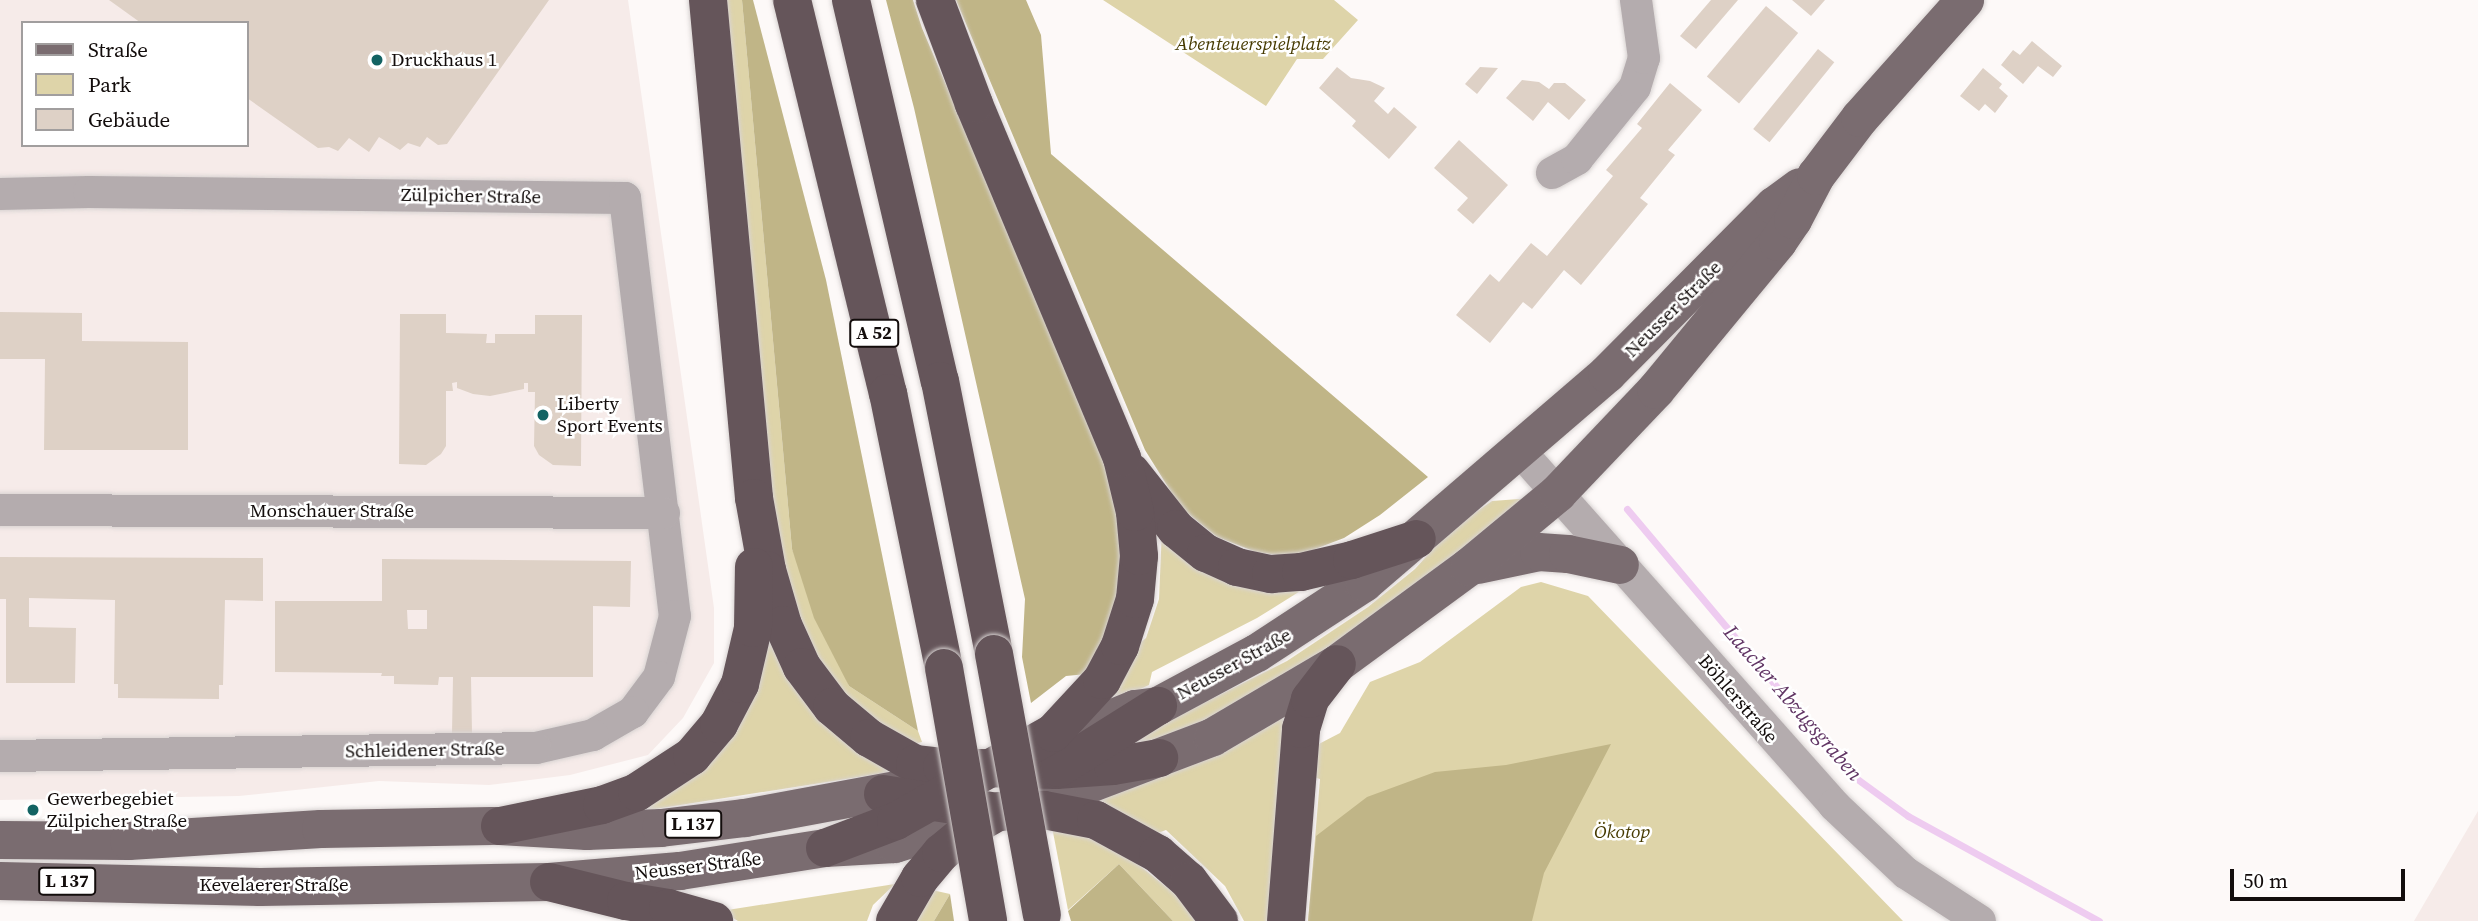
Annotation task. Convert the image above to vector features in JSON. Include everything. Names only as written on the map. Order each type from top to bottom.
[{"type":"highway","points":[[708,0],[754,498],[767,570],[783,625],[802,667],[832,707],[869,738],[915,764],[1056,770],[1113,766],[1159,758]]},
{"type":"highway","name":"A 52","points":[[792,0],[885,380],[944,668],[988,921]]},
{"type":"highway","name":"A 52","points":[[851,0],[940,381],[1042,918]]},
{"type":"highway","points":[[825,848],[896,821],[1053,733],[1102,680],[1120,646],[1135,599],[1139,556],[1135,512],[1122,458],[974,104],[936,0]]},
{"type":"highway","points":[[1122,458],[1148,498],[1176,530],[1206,553],[1237,567],[1271,574],[1301,572],[1352,561],[1417,539]]},
{"type":"highway","points":[[500,825],[602,805],[638,792],[692,756],[719,724],[740,684],[753,628],[754,498]]},
{"type":"highway","points":[[1286,921],[1301,729],[1310,699],[1338,664]]},
{"type":"highway","points":[[895,921],[920,878],[941,853],[975,825],[1158,706]]},
{"type":"highway","points":[[883,794],[998,812],[1044,810],[1096,820],[1123,832],[1158,854],[1189,881],[1219,921]]},
{"type":"highway","points":[[549,882],[714,921]]},
{"type":"main road","name":"Neusser Straße","points":[[549,882],[680,871],[825,848],[895,844],[1091,783],[1213,737],[1338,664],[1469,567],[1558,493],[1656,390],[1778,242],[1816,176],[1860,118],[1965,0]]},
{"type":"main road","name":"Neusser Straße","points":[[500,825],[587,831],[661,828],[745,818],[883,794],[990,768],[1135,709],[1158,706],[1257,653],[1315,618],[1364,583],[1520,451],[1659,325],[1774,205],[1816,176]]},
{"type":"main road","points":[[1469,567],[1539,552],[1568,554],[1620,565]]},
{"type":"main road","name":"L 137","points":[[0,840],[129,841],[321,829],[500,825]]},
{"type":"main road","name":"Kevelaerer Straße","points":[[0,881],[260,887],[549,882]]},
{"type":"street","points":[[1552,173],[1577,159],[1635,86],[1644,58],[1636,0]]},
{"type":"street","name":"Zülpicher Straße","points":[[0,194],[103,192],[625,198],[664,513]]},
{"type":"street","name":"Böhlerstraße","points":[[1520,451],[1792,760],[1881,852],[1932,892],[1980,921]]},
{"type":"street","name":"Monschauer Straße","points":[[0,510],[664,513]]},
{"type":"street","name":"Schleidener Straße","points":[[0,756],[536,748],[593,736],[633,712],[659,677],[675,616],[664,513]]},
{"type":"shaded area","points":[[0,0],[628,0],[714,608],[714,663],[683,718],[648,755],[570,775],[489,785],[379,781],[239,796],[0,800]]},
{"type":"shaded area","points":[[742,0],[753,0],[826,280],[918,731],[849,686],[814,618],[792,549]]},
{"type":"shaded area","points":[[886,0],[913,0],[922,28],[1104,458],[1119,513],[1121,573],[1109,631],[1087,674],[1066,676],[1031,703],[1022,657],[1025,599],[914,108]]},
{"type":"shaded area","points":[[956,0],[1026,0],[1041,35],[1051,154],[1428,477],[1380,515],[1344,538],[1310,551],[1300,558],[1256,552],[1217,537],[1181,508],[1145,450]]},
{"type":"shaded area","points":[[1611,744],[1544,873],[1532,921],[1308,921],[1316,836],[1367,797],[1435,772],[1506,765]]},
{"type":"shaded area","points":[[2478,811],[2478,921],[2414,921]]},
{"type":"shaded area","points":[[1119,864],[1173,921],[1071,921],[1068,911]]},
{"type":"shaded area","points":[[950,894],[954,921],[934,921]]},
{"type":"green space","points":[[726,0],[742,0],[792,549],[849,686],[918,731],[922,742],[903,747],[815,667],[776,555]]},
{"type":"green space","name":"Abenteuerspielplatz","points":[[1103,0],[1334,0],[1358,20],[1323,59],[1297,59],[1266,106]]},
{"type":"green space","points":[[1531,498],[1260,697],[1134,749],[1138,736],[1287,661],[1368,607],[1415,569],[1451,529],[1492,501]]},
{"type":"green space","points":[[1162,529],[1313,583],[1257,618],[1152,672],[1149,685],[1112,702],[1107,698],[1134,648],[1146,638],[1159,599]]},
{"type":"green space","name":"Ökotop","points":[[1541,582],[1588,596],[1903,921],[1308,921],[1320,779],[1310,776],[1313,747],[1340,733],[1370,682],[1420,662],[1521,587]]},
{"type":"green space","points":[[769,639],[903,770],[636,812]]},
{"type":"green space","points":[[1289,709],[1273,921],[1244,921],[1225,886],[1166,830],[1155,834],[1079,800]]},
{"type":"green space","points":[[1052,827],[1115,846],[1185,902],[1195,921],[1173,921],[1119,864],[1068,910]]},
{"type":"green space","points":[[895,884],[873,905],[867,921],[738,921],[721,911]]},
{"type":"green space","points":[[932,890],[950,894],[934,921],[915,921]]},
{"type":"building","name":"Druckhaus 1","points":[[109,0],[549,0],[447,144],[438,145],[427,137],[420,147],[408,143],[400,150],[379,137],[369,152],[349,138],[338,151],[329,147],[318,148],[248,99],[248,21],[138,21]]},
{"type":"building","points":[[1711,0],[1738,0],[1696,49],[1680,36]]},
{"type":"building","points":[[1792,0],[1825,0],[1811,16]]},
{"type":"building","points":[[1766,6],[1798,33],[1739,103],[1707,76]]},
{"type":"building","points":[[2032,41],[2062,66],[2053,77],[2038,66],[2023,84],[2001,65],[2013,50],[2020,55]]},
{"type":"building","points":[[1818,49],[1834,62],[1770,142],[1753,129]]},
{"type":"building","points":[[1337,67],[1351,78],[1370,81],[1385,88],[1374,101],[1388,114],[1394,107],[1417,127],[1389,159],[1352,126],[1356,121],[1319,88]]},
{"type":"building","points":[[1480,67],[1498,68],[1477,94],[1465,84]]},
{"type":"building","points":[[1983,68],[2002,84],[1999,88],[2008,96],[1995,113],[1985,104],[1979,111],[1960,96]]},
{"type":"building","points":[[1522,80],[1539,82],[1549,89],[1554,83],[1565,83],[1586,100],[1569,120],[1548,102],[1533,121],[1506,98]]},
{"type":"building","points":[[1670,83],[1702,110],[1668,150],[1675,155],[1640,198],[1648,204],[1581,285],[1564,270],[1532,309],[1523,302],[1490,343],[1456,315],[1490,274],[1499,282],[1531,243],[1547,256],[1613,176],[1606,170],[1642,128],[1637,124]]},
{"type":"building","points":[[1459,140],[1508,185],[1473,224],[1457,210],[1468,198],[1434,168]]},
{"type":"building","points":[[0,312],[82,313],[82,341],[188,342],[188,450],[44,450],[45,359],[0,359]]},
{"type":"building","points":[[400,314],[446,314],[446,333],[487,334],[486,343],[495,343],[495,334],[535,334],[535,315],[582,315],[581,466],[553,465],[539,455],[534,446],[535,392],[528,392],[528,383],[524,383],[524,389],[490,396],[457,388],[457,382],[452,383],[453,391],[446,391],[446,446],[441,454],[426,465],[399,464]]},
{"type":"building","points":[[0,557],[263,558],[263,601],[225,600],[223,685],[219,685],[219,699],[118,698],[118,684],[114,684],[115,600],[29,598],[29,627],[76,628],[75,683],[6,683],[6,599],[0,599]]},
{"type":"building","points":[[382,559],[631,561],[630,607],[593,606],[593,677],[471,677],[472,733],[452,733],[453,677],[439,677],[438,685],[394,684],[394,676],[381,676],[382,673],[275,672],[275,601],[382,601]],"holes":[[[407,610],[427,610],[427,629],[408,629]]]},
{"type":"waterway","name":"Laacher Abzugsgraben","points":[[1627,509],[1849,773],[1908,816],[2099,921]]},
{"type":"place","name":"Druckhaus 1","points":[[377,60]]},
{"type":"place","name":"Liberty Sport Events","points":[[543,415]]},
{"type":"place","name":"Gewerbegebiet Zülpicher Straße","points":[[33,810]]}]
